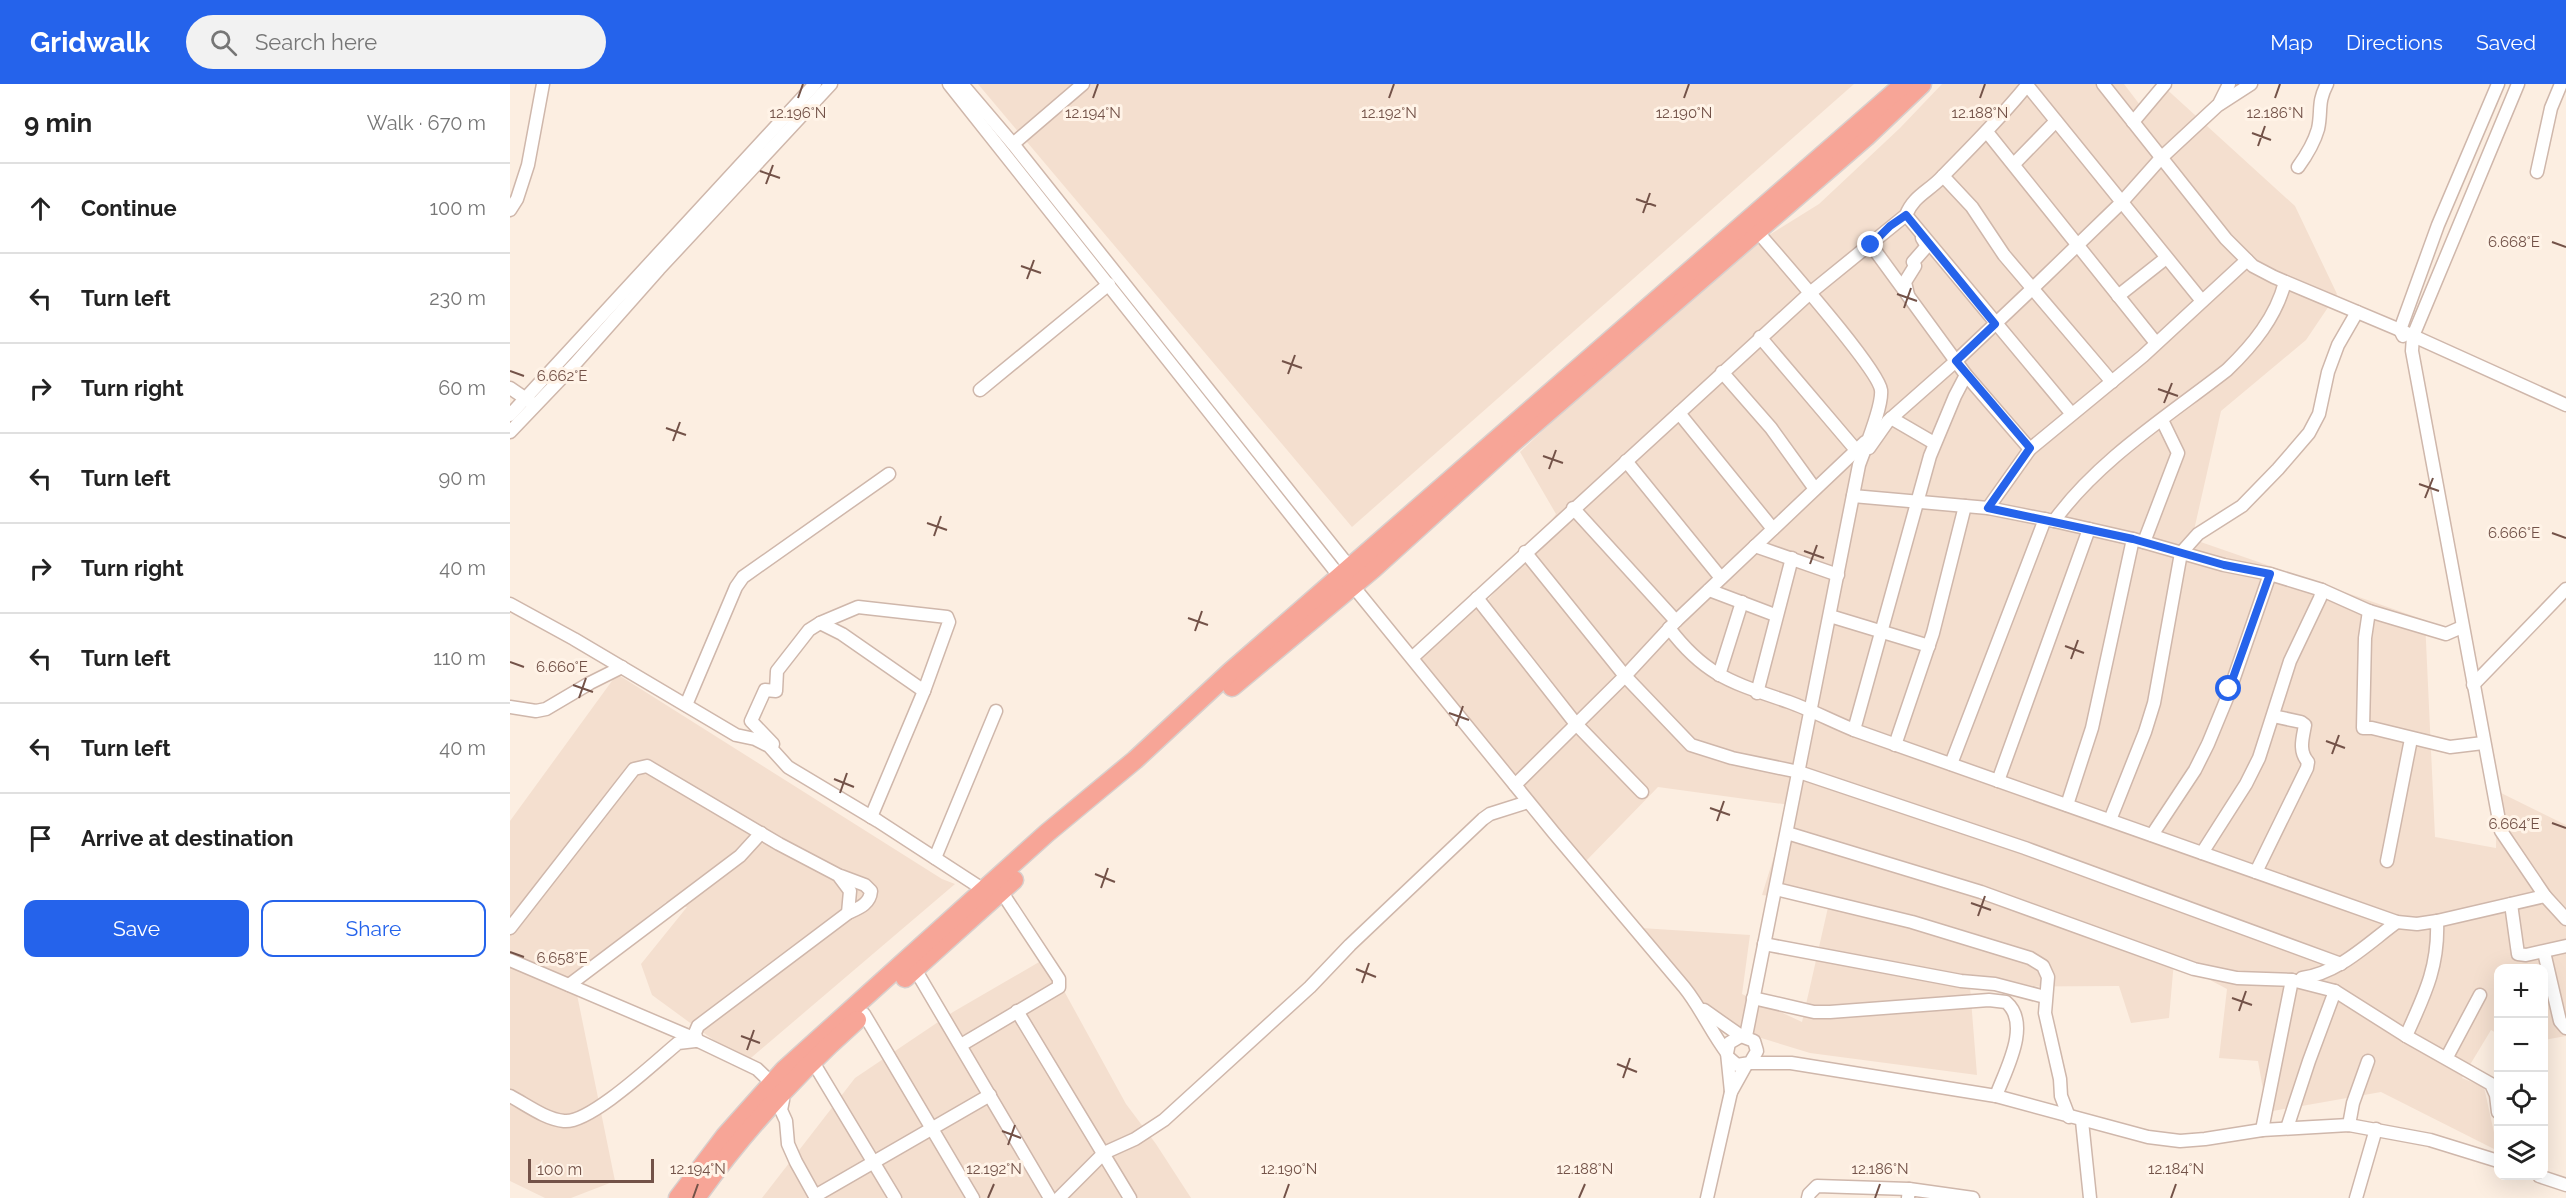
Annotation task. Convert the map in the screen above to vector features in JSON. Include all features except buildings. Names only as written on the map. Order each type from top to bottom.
[{"type":"highway","points":[[1348,577],[1904,84]]},
{"type":"highway","points":[[678,1198],[725,1136],[1066,826],[1230,672],[1510,445],[1884,121],[1922,84]]},
{"type":"highway","points":[[696,1198],[777,1087],[813,1062],[915,969],[993,891]]},
{"type":"street","points":[[510,210],[518,199],[528,165],[543,84]]},
{"type":"street","points":[[510,432],[531,402],[815,84]]},
{"type":"street","points":[[510,415],[531,402],[831,84]]},
{"type":"street","points":[[949,84],[1413,657],[1440,695],[1701,1007],[1728,1056],[1737,1065],[1791,1063],[1996,1096],[2148,1137],[2180,1141],[2262,1130],[2349,1125],[2430,1140],[2494,1159]]},
{"type":"street","points":[[962,84],[1013,144],[1348,577]]},
{"type":"street","points":[[1013,144],[1083,84]]},
{"type":"street","points":[[2103,84],[2226,239],[2247,260],[2285,282],[2400,330],[2566,405]]},
{"type":"street","points":[[2133,122],[2165,84]]},
{"type":"street","points":[[2218,105],[2229,84]]},
{"type":"street","points":[[1859,465],[1891,418],[1956,361],[2032,289],[2121,203],[2161,158],[2218,105],[2251,84]]},
{"type":"street","points":[[2298,167],[2311,147],[2317,132],[2319,104],[2327,84]]},
{"type":"street","points":[[2412,351],[2400,330],[2438,225],[2498,84]]},
{"type":"street","points":[[2518,84],[2413,336],[2412,351],[2501,831],[2545,896],[2566,919]]},
{"type":"street","points":[[2537,172],[2551,108],[2561,84]]},
{"type":"street","points":[[1413,657],[1760,337],[1810,293],[1871,245],[1890,226],[1906,215],[1915,200],[1987,132],[2028,85],[2202,302]]},
{"type":"street","points":[[2014,164],[2056,121]]},
{"type":"street","points":[[1987,132],[2156,343]]},
{"type":"street","points":[[1943,176],[1972,207],[2004,255],[2112,382]]},
{"type":"street","points":[[1906,215],[1927,246],[1913,262],[1915,266],[1905,282],[1908,296]]},
{"type":"street","points":[[1906,215],[2071,413]]},
{"type":"street","points":[[1707,1198],[1731,1092],[1729,1043],[1743,1036],[1753,998],[1859,465],[1880,401],[1881,388],[1871,371],[1810,293],[1757,231]]},
{"type":"street","points":[[1871,245],[1966,375],[2030,448]]},
{"type":"street","points":[[2118,296],[2166,258]]},
{"type":"street","points":[[1988,508],[2030,448],[2112,382],[2247,260]]},
{"type":"street","points":[[1951,764],[2049,520],[2103,468],[2227,370],[2246,352],[2269,321],[2280,300],[2285,282]]},
{"type":"street","points":[[980,390],[1109,284]]},
{"type":"street","points":[[2110,820],[2154,703],[2181,553],[2198,534],[2242,506],[2309,434],[2319,414],[2328,372],[2338,345],[2358,313]]},
{"type":"street","points":[[1760,337],[1856,450]]},
{"type":"street","points":[[1722,372],[1771,429],[1815,489]]},
{"type":"street","points":[[1854,730],[1934,443],[1966,375]]},
{"type":"street","points":[[510,388],[531,402]]},
{"type":"street","points":[[1679,413],[1773,530]]},
{"type":"street","points":[[1891,418],[1934,443]]},
{"type":"street","points":[[2067,805],[2092,728],[2138,540],[2178,453],[2162,420]]},
{"type":"street","points":[[1515,785],[1625,676],[1673,624],[1867,440]]},
{"type":"street","points":[[1626,461],[1721,578]]},
{"type":"street","points":[[686,705],[736,587],[743,577],[889,474]]},
{"type":"street","points":[[1853,495],[1988,508],[2049,520],[2138,540],[2224,565],[2270,574],[2322,590],[2369,611],[2446,634],[2462,627]]},
{"type":"street","points":[[1895,745],[1929,646],[1965,506]]},
{"type":"street","points":[[1573,508],[1673,624],[1690,653],[1706,668],[1757,693],[1791,703],[1895,745],[2397,922],[2417,924],[2437,921],[2545,896]]},
{"type":"street","points":[[1998,781],[2089,529]]},
{"type":"street","points":[[1755,546],[1838,575]]},
{"type":"street","points":[[1526,552],[1625,676],[1690,745],[1732,758],[1799,772],[2025,848],[2341,964]]},
{"type":"street","points":[[1757,693],[1792,558]]},
{"type":"street","points":[[2152,835],[2195,770],[2208,744],[2270,574]]},
{"type":"street","points":[[2473,685],[2566,589]]},
{"type":"street","points":[[1709,590],[1776,615]]},
{"type":"street","points":[[2202,853],[2246,784],[2259,758],[2290,661],[2322,590]]},
{"type":"street","points":[[1477,598],[1576,724],[1642,792]]},
{"type":"street","points":[[1719,675],[1742,602]]},
{"type":"street","points":[[510,604],[736,735],[755,739],[769,746],[788,767],[993,891],[1059,979],[1059,987],[961,1045]]},
{"type":"street","points":[[788,767],[782,754],[751,721],[765,690],[776,691],[777,671],[809,630],[858,607],[945,615],[949,622],[924,692],[871,816]]},
{"type":"street","points":[[2369,611],[2365,638],[2364,728],[2450,747],[2483,743]]},
{"type":"street","points":[[1830,616],[1929,646]]},
{"type":"street","points":[[820,623],[842,634],[924,692]]},
{"type":"street","points":[[510,707],[536,711],[546,709],[622,667]]},
{"type":"street","points":[[935,858],[996,711]]},
{"type":"street","points":[[2256,872],[2307,768],[2302,747],[2305,725],[2301,722],[2273,716]]},
{"type":"street","points":[[2387,861],[2411,739]]},
{"type":"street","points":[[510,928],[633,770],[641,766],[647,766],[761,833],[838,875],[865,885],[871,891],[870,898],[863,906],[848,913],[698,1026],[695,1033],[696,1041]]},
{"type":"street","points":[[1059,1198],[1104,1153],[1136,1139],[1164,1120],[1310,987],[1350,945],[1483,819],[1490,814],[1528,802]]},
{"type":"street","points":[[569,985],[740,856],[761,833]]},
{"type":"street","points":[[1787,833],[1981,892],[2194,969],[2237,978],[2292,980],[2316,976],[2341,964],[2397,922]]},
{"type":"street","points":[[838,875],[850,891],[848,913]]},
{"type":"street","points":[[1776,889],[1912,922],[2030,958],[2043,966],[2048,977],[2045,1013],[2060,1080],[2061,1096],[2069,1117]]},
{"type":"street","points":[[2511,904],[2516,952],[2526,956],[2566,946]]},
{"type":"street","points":[[2406,1036],[2432,978],[2437,921]]},
{"type":"street","points":[[1764,944],[1961,981],[1995,984],[2045,997]]},
{"type":"street","points":[[2544,952],[2560,1021],[2566,1028]]},
{"type":"street","points":[[510,960],[757,1069],[777,1087],[783,1100],[781,1110],[786,1121],[788,1144],[816,1197],[990,1095]]},
{"type":"street","points":[[915,969],[1050,1198]]},
{"type":"street","points":[[2292,980],[2335,992],[2406,1036],[2491,1084],[2494,1091]]},
{"type":"street","points":[[2262,1130],[2292,980]]},
{"type":"street","points":[[2287,1128],[2335,992]]},
{"type":"street","points":[[2446,1057],[2480,995]]},
{"type":"street","points":[[1753,998],[1814,1012],[1989,1000],[2006,1002],[2017,1019],[2016,1036],[1996,1096]]},
{"type":"street","points":[[1701,1007],[1756,1046],[1791,1063]]},
{"type":"street","points":[[1017,1011],[1130,1198]]},
{"type":"street","points":[[864,1014],[973,1198]]},
{"type":"street","points":[[510,1095],[551,1118],[566,1122],[576,1120],[596,1110],[678,1043],[696,1041]]},
{"type":"street","points":[[1731,1092],[1748,1064],[1756,1056],[1756,1046]]},
{"type":"street","points":[[2349,1125],[2353,1103],[2368,1061]]},
{"type":"street","points":[[813,1062],[895,1198]]},
{"type":"street","points":[[2082,1120],[2090,1198]]},
{"type":"street","points":[[2356,1198],[2376,1129]]},
{"type":"street","points":[[2548,1179],[2566,1185]]},
{"type":"street","points":[[1808,1198],[1817,1186],[1973,1198]]},
{"type":"shaded area","points":[[978,84],[1854,84],[1352,527]]},
{"type":"shaded area","points":[[1942,84],[2124,84],[2140,105],[2162,85],[2295,206],[2337,294],[2306,340],[2221,411],[2192,539],[2425,620],[2435,837],[2496,848],[2497,791],[2566,825],[2566,1036],[2548,1039],[2548,964],[2494,964],[2494,1032],[2491,1030],[2462,1078],[2484,1087],[2494,1133],[2494,1149],[2381,1092],[2267,1112],[2258,1061],[2219,1058],[2227,989],[2174,961],[2169,1018],[2131,1023],[2119,986],[1970,987],[1977,1075],[1810,1053],[1722,1026],[1641,928],[1750,935],[1742,994],[1802,1022],[1829,903],[1762,895],[1790,805],[1658,787],[1586,861],[1414,652],[1489,599],[1556,514],[1520,452],[1713,270],[1819,204],[1900,128]]},
{"type":"shaded area","points":[[617,674],[942,879],[955,884],[745,1063],[652,995],[641,964],[687,907],[666,902],[573,975],[615,1181],[571,1198],[545,1198],[510,1181],[510,821]]},
{"type":"shaded area","points":[[1046,958],[1126,1104],[1156,1144],[1191,1198],[762,1198],[855,1078],[953,1012]]},
{"type":"route","points":[[1871,245],[1890,226],[1906,215],[1995,324],[1956,361],[2030,448],[1988,508],[2133,539],[2224,565],[2270,574],[2229,689]]}]
